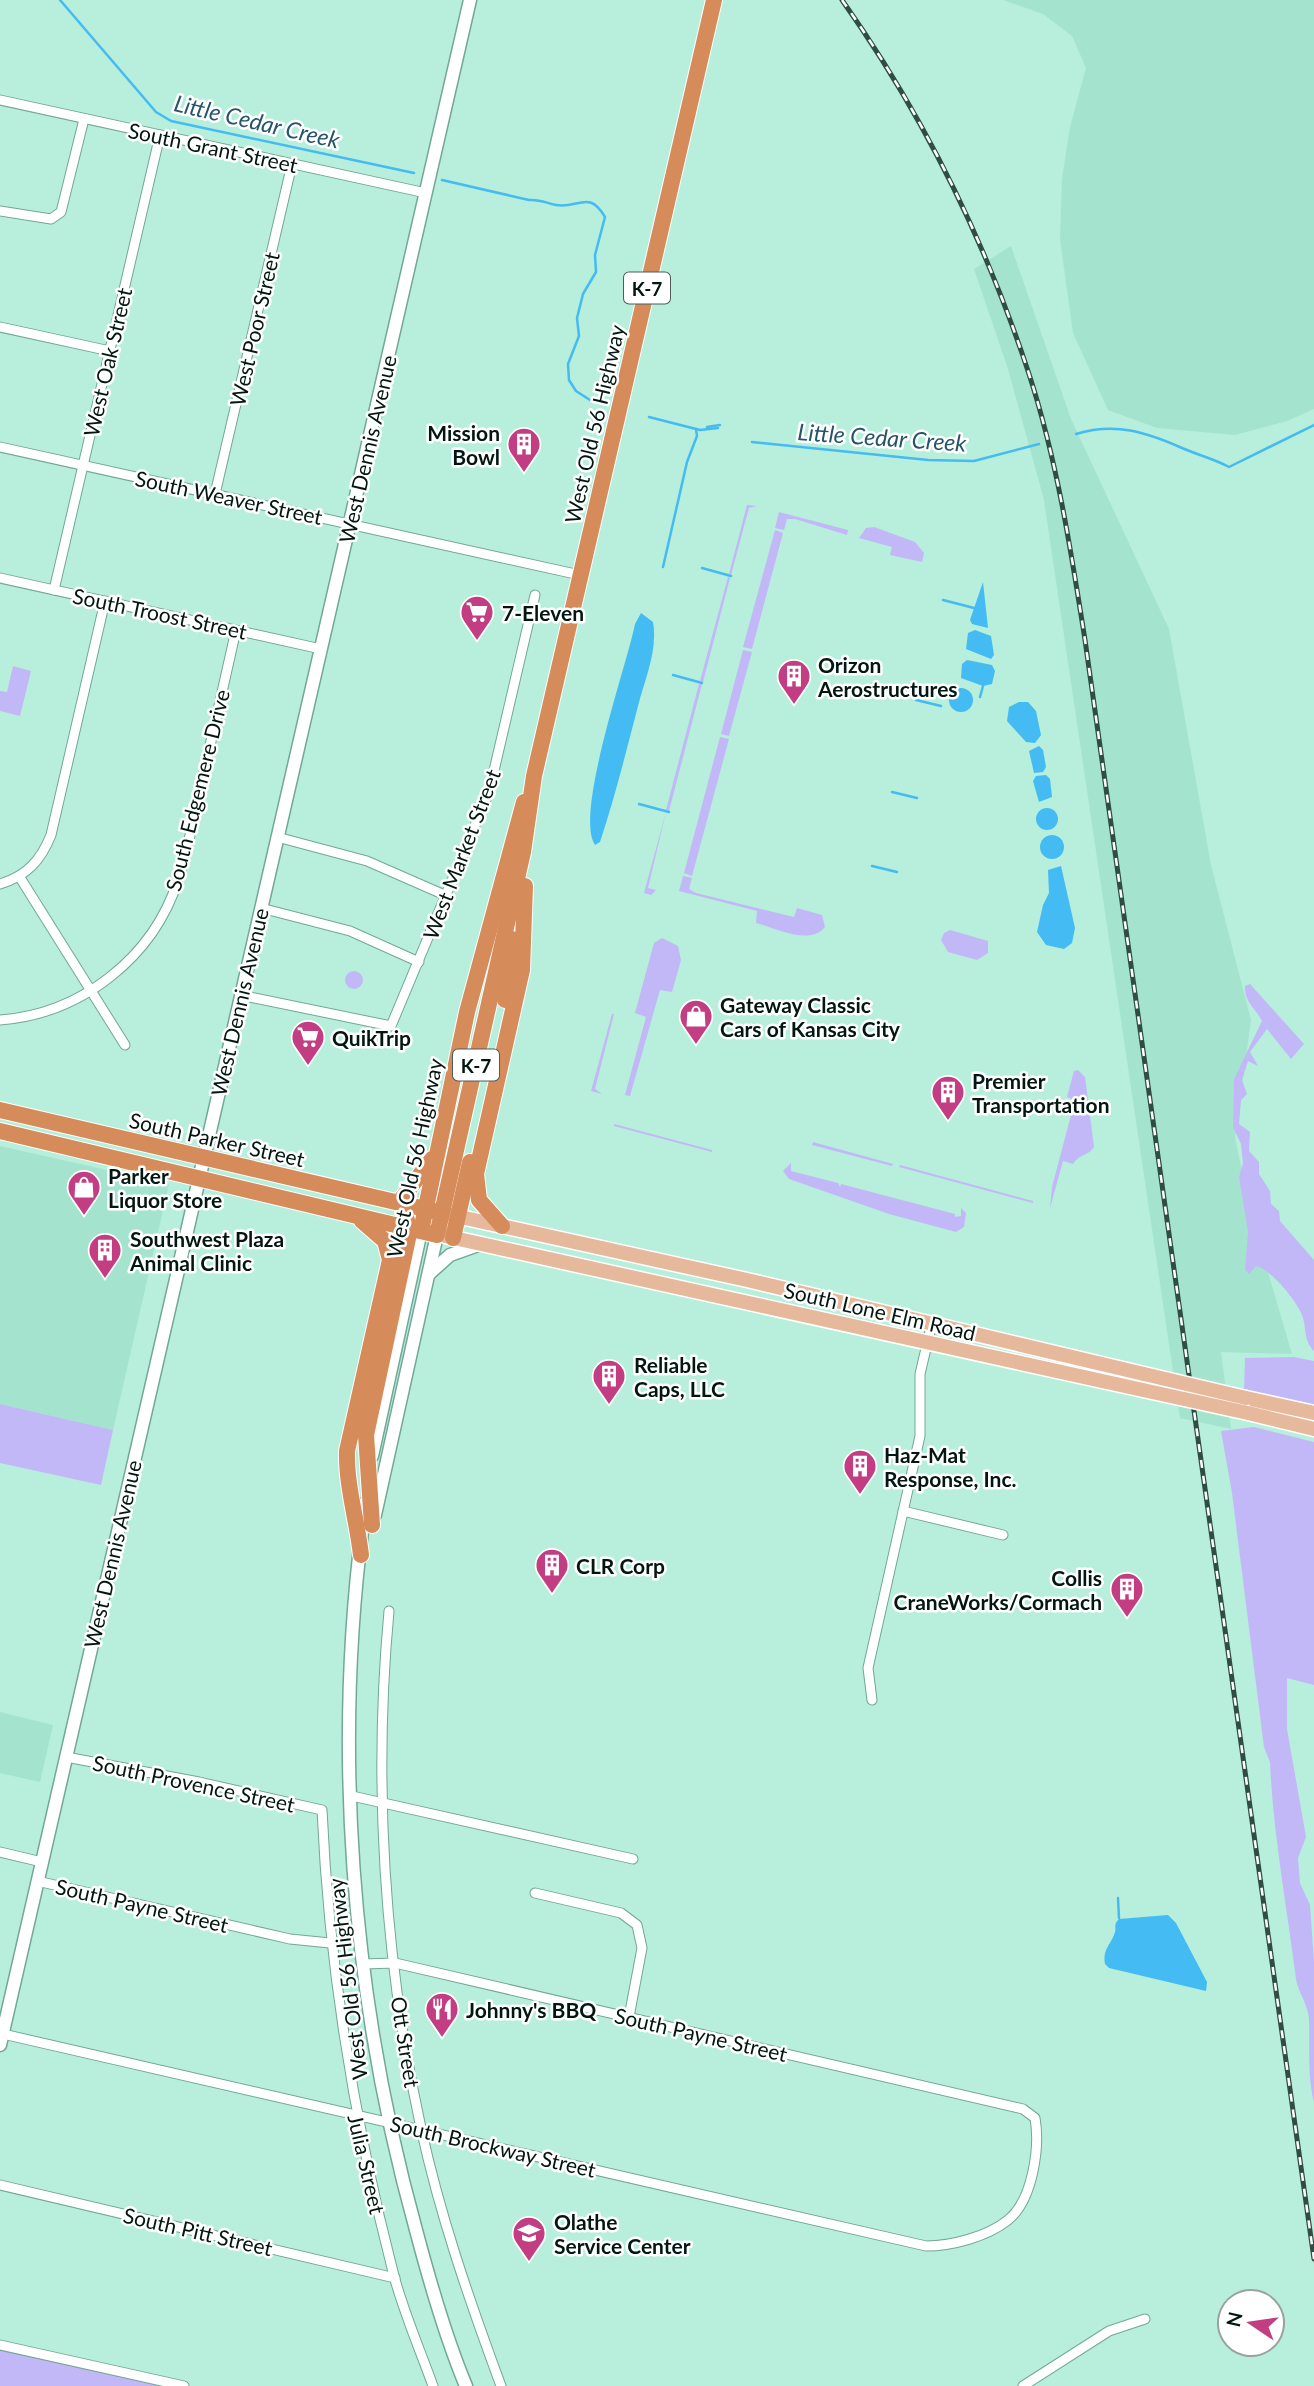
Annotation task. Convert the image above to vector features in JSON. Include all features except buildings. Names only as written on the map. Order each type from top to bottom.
[{"type":"highway","name":"West Old 56 Highway","points":[[422,1232],[450,1214],[523,852],[534,776],[714,0]]},
{"type":"highway","name":"West Old 56 Highway","points":[[422,1232],[467,1012],[516,823],[534,776]]},
{"type":"highway","points":[[502,1226],[479,1200],[475,1174],[522,970],[522,913],[534,831],[534,776]]},
{"type":"highway","points":[[500,882],[509,917]]},
{"type":"highway","name":"South Parker Street","points":[[0,1110],[450,1214]]},
{"type":"highway","name":"South Parker Street","points":[[0,1131],[422,1232]]},
{"type":"highway","name":"K-7","points":[[400,1201],[438,1150]]},
{"type":"highway","points":[[372,1525],[365,1446],[369,1414],[422,1232],[400,1201]]},
{"type":"highway","points":[[450,1214],[453,1238]]},
{"type":"highway","points":[[357,1217],[385,1241],[390,1260],[347,1451],[347,1472],[356,1506],[361,1555]]},
{"type":"main road","name":"South Lone Elm Road","points":[[450,1214],[1144,1374],[1314,1429]]},
{"type":"main road","name":"South Lone Elm Road","points":[[422,1232],[1143,1390],[1314,1413]]},
{"type":"street","name":"West Dennis Avenue","points":[[1,2039],[6,1990],[37,1881],[66,1757],[470,0]]},
{"type":"street","name":"South Grant Street","points":[[0,100],[426,193]]},
{"type":"street","points":[[0,211],[51,219],[61,212],[84,119]]},
{"type":"street","name":"West Oak Street","points":[[54,590],[160,135]]},
{"type":"street","name":"West Poor Street","points":[[215,494],[292,164]]},
{"type":"street","points":[[0,327],[110,351]]},
{"type":"street","name":"South Weaver Street","points":[[0,447],[580,575]]},
{"type":"street","name":"South Troost Street","points":[[0,578],[321,649]]},
{"type":"street","name":"West Market Street","points":[[240,995],[391,1026],[489,792],[535,595]]},
{"type":"street","points":[[0,884],[19,876],[36,864],[51,835],[105,601]]},
{"type":"street","name":"South Edgemere Drive","points":[[0,1020],[43,1012],[92,991],[143,945],[168,905],[178,880],[236,630]]},
{"type":"street","points":[[277,837],[367,861],[447,895]]},
{"type":"street","points":[[19,876],[125,1045]]},
{"type":"street","points":[[261,908],[340,928],[419,962]]},
{"type":"street","name":"West Old 56 Highway","points":[[361,1555],[372,1525],[427,1276],[422,1232]]},
{"type":"street","points":[[427,1276],[450,1255],[481,1244]]},
{"type":"street","points":[[872,1700],[868,1668],[920,1436],[920,1374],[932,1323]]},
{"type":"street","name":"West Old 56 Highway","points":[[368,1491],[353,1643],[352,1796],[363,1964],[389,2121],[423,2257],[454,2357],[466,2386]]},
{"type":"street","points":[[903,1511],[1003,1535]]},
{"type":"street","name":"Ott Street","points":[[389,1611],[383,1801],[395,1963],[407,2053],[421,2128],[470,2299],[501,2386]]},
{"type":"street","name":"South Provence Street","points":[[66,1757],[199,1782],[322,1810]]},
{"type":"street","points":[[352,1796],[633,1859]]},
{"type":"street","name":"Julia Street","points":[[322,1810],[330,1942],[356,2116],[395,2278],[433,2386]]},
{"type":"street","points":[[0,1852],[41,1862]]},
{"type":"street","name":"South Payne Street","points":[[37,1881],[290,1939],[330,1942]]},
{"type":"street","points":[[535,1893],[621,1913],[632,1919],[641,1937],[640,1958],[629,2017]]},
{"type":"street","name":"South Payne Street","points":[[363,1964],[395,1963],[1023,2109],[1035,2118]]},
{"type":"street","name":"South Brockway Street","points":[[1,2039],[421,2128],[909,2243],[941,2246],[983,2232],[1007,2220],[1020,2204],[1035,2148],[1035,2118]]},
{"type":"street","name":"South Pitt Street","points":[[0,2185],[395,2278]]},
{"type":"street","points":[[1023,2386],[1109,2331],[1145,2319]]},
{"type":"street","points":[[0,2345],[184,2386]]},
{"type":"shaded area","points":[[1003,0],[1314,0],[1314,409],[1287,421],[1235,435],[1157,428],[1108,410],[1073,333],[1060,239],[1062,179],[1070,127],[1086,68],[1072,36],[1043,14]]},
{"type":"shaded area","points":[[1011,246],[1071,419],[1169,629],[1211,865],[1251,1020],[1235,1138],[1253,1221],[1292,1354],[1221,1352],[1231,1429],[1180,1418],[1044,500],[1008,369],[974,269]]},
{"type":"shaded area","points":[[747,505],[757,506],[749,508],[731,575],[729,574]]},
{"type":"shaded area","points":[[779,512],[848,530],[847,535],[795,519],[787,519],[784,530],[775,528]]},
{"type":"shaded area","points":[[874,527],[915,542],[924,553],[922,562],[890,555],[892,547],[859,538],[866,528]]},
{"type":"shaded area","points":[[775,530],[783,533],[752,649],[743,647]]},
{"type":"shaded area","points":[[728,577],[730,578],[703,682],[700,681]]},
{"type":"shaded area","points":[[743,650],[752,652],[729,736],[721,734]]},
{"type":"shaded area","points":[[13,666],[31,671],[20,716],[0,711],[0,691],[7,692]]},
{"type":"shaded area","points":[[699,684],[702,684],[669,811],[666,810]]},
{"type":"shaded area","points":[[720,737],[729,739],[692,876],[684,873]]},
{"type":"shaded area","points":[[666,812],[648,888],[656,890],[651,895],[644,893]]},
{"type":"shaded area","points":[[683,876],[692,878],[689,889],[696,893],[794,917],[797,908],[822,915],[825,927],[811,935],[802,935],[756,923],[757,911],[679,891]]},
{"type":"shaded area","points":[[950,930],[988,941],[988,953],[977,960],[948,952],[941,940],[944,933]]},
{"type":"shaded area","points":[[662,938],[678,946],[681,960],[672,992],[660,990],[630,1096],[625,1095],[646,1017],[635,1013],[654,943]]},
{"type":"shaded area","points":[[354,971],[360,974],[363,980],[360,986],[354,989],[348,986],[345,980],[348,974]]},
{"type":"shaded area","points":[[1250,984],[1304,1044],[1291,1059],[1267,1029],[1250,1052],[1258,1066],[1248,1061],[1242,1080],[1247,1094],[1241,1100],[1239,1124],[1250,1132],[1249,1151],[1259,1162],[1259,1174],[1270,1191],[1271,1204],[1279,1211],[1280,1221],[1314,1260],[1314,1351],[1307,1338],[1302,1315],[1283,1287],[1262,1268],[1256,1266],[1249,1274],[1245,1270],[1248,1232],[1239,1177],[1243,1163],[1241,1144],[1233,1127],[1234,1079],[1262,1021],[1246,997],[1245,986]]},
{"type":"shaded area","points":[[612,1014],[595,1089],[602,1094],[591,1091]]},
{"type":"shaded area","points":[[1078,1070],[1085,1077],[1094,1147],[1073,1164],[1063,1161],[1050,1208],[1052,1187],[1075,1100],[1067,1097],[1074,1071]]},
{"type":"shaded area","points":[[614,1126],[712,1150],[712,1152]]},
{"type":"shaded area","points":[[813,1142],[893,1164],[892,1166],[812,1145]]},
{"type":"shaded area","points":[[0,1146],[169,1184],[113,1430],[0,1404]]},
{"type":"shaded area","points":[[791,1163],[791,1171],[838,1183],[840,1187],[841,1184],[955,1214],[955,1217],[961,1216],[961,1208],[966,1213],[964,1227],[956,1232],[889,1214],[789,1179],[783,1171]]},
{"type":"shaded area","points":[[900,1165],[1033,1201],[1033,1203],[899,1167]]},
{"type":"shaded area","points":[[1294,1357],[1314,1361],[1314,1406],[1244,1391],[1245,1358]]},
{"type":"shaded area","points":[[0,1404],[113,1430],[101,1485],[0,1463]]},
{"type":"shaded area","points":[[1254,1427],[1314,1442],[1314,1685],[1287,1678],[1287,1729],[1306,1837],[1298,1858],[1300,1883],[1310,1905],[1314,1962],[1314,2102],[1310,2071],[1309,2019],[1296,1979],[1277,1843],[1270,1762],[1264,1747],[1232,1493],[1221,1431]]},
{"type":"shaded area","points":[[0,1712],[53,1725],[40,1782],[0,1773]]},
{"type":"shaded area","points":[[0,2345],[184,2386],[0,2386]]},
{"type":"water","points":[[983,582],[988,628],[972,624],[970,620]]},
{"type":"water","points":[[641,613],[653,622],[652,654],[611,808],[600,842],[595,845],[590,828],[596,772],[635,624]]},
{"type":"water","points":[[975,630],[991,636],[994,655],[991,659],[966,649],[968,633]]},
{"type":"water","points":[[967,660],[992,665],[995,671],[992,684],[983,686],[961,678],[962,664]]},
{"type":"water","points":[[961,688],[970,691],[973,700],[970,709],[961,712],[952,709],[949,700],[952,691]]},
{"type":"water","points":[[1019,702],[1028,702],[1036,711],[1041,735],[1035,743],[1026,742],[1007,721],[1009,707]]},
{"type":"water","points":[[1039,746],[1043,750],[1046,767],[1043,772],[1034,773],[1029,751]]},
{"type":"water","points":[[1046,775],[1050,779],[1052,797],[1039,802],[1033,781],[1036,776]]},
{"type":"water","points":[[1047,808],[1055,811],[1058,819],[1055,827],[1047,830],[1039,827],[1036,819],[1039,811]]},
{"type":"water","points":[[1052,835],[1063,842],[1064,847],[1057,858],[1052,859],[1041,852],[1040,847],[1047,836]]},
{"type":"water","points":[[1061,866],[1075,928],[1072,943],[1064,949],[1046,945],[1037,932],[1043,905],[1049,893],[1048,870]]},
{"type":"water","points":[[1168,1915],[1176,1923],[1207,1982],[1206,1991],[1109,1968],[1105,1964],[1106,1951],[1119,1919]]},
{"type":"waterway","name":"Little Cedar Creek","points":[[60,0],[156,112],[171,121],[414,173]]},
{"type":"waterway","name":"Little Cedar Creek","points":[[442,180],[556,205],[588,202],[594,204],[605,217],[595,255],[596,272],[583,294],[577,318],[579,336],[568,364],[569,380],[576,391],[590,400]]},
{"type":"waterway","name":"Little Cedar Creek","points":[[649,417],[700,430],[718,428]]},
{"type":"waterway","name":"Little Cedar Creek","points":[[707,427],[720,425]]},
{"type":"waterway","name":"Little Cedar Creek","points":[[1076,434],[1090,430],[1130,430],[1156,437],[1229,467],[1314,425]]},
{"type":"waterway","points":[[663,567],[687,462],[697,436],[696,429]]},
{"type":"waterway","name":"Little Cedar Creek","points":[[752,442],[928,460],[974,461],[1039,444]]},
{"type":"waterway","points":[[702,568],[731,576]]},
{"type":"waterway","points":[[943,600],[974,608]]},
{"type":"waterway","points":[[673,675],[702,683]]},
{"type":"waterway","points":[[980,697],[983,686]]},
{"type":"waterway","points":[[916,700],[941,706]]},
{"type":"waterway","points":[[892,792],[917,798]]},
{"type":"waterway","points":[[639,804],[669,812]]},
{"type":"waterway","points":[[872,866],[897,872]]},
{"type":"waterway","points":[[1118,1898],[1119,1918]]},
{"type":"railway","points":[[842,0],[926,134],[993,275],[1039,406],[1069,539],[1314,2259]]},
{"type":"place","name":"Mission Bowl","points":[[524,474]]},
{"type":"place","name":"7-Eleven","points":[[477,642]]},
{"type":"place","name":"Orizon Aerostructures","points":[[794,706]]},
{"type":"place","name":"Gateway Classic Cars of Kansas City","points":[[696,1046]]},
{"type":"place","name":"QuikTrip","points":[[308,1067]]},
{"type":"place","name":"Premier Transportation","points":[[948,1122]]},
{"type":"place","name":"Parker Liquor Store","points":[[84,1217]]},
{"type":"place","name":"Southwest Plaza Animal Clinic","points":[[105,1280]]},
{"type":"place","name":"Reliable Caps, LLC","points":[[609,1406]]},
{"type":"place","name":"Haz-Mat Response, Inc.","points":[[860,1496]]},
{"type":"place","name":"CLR Corp","points":[[552,1595]]},
{"type":"place","name":"Collis CraneWorks/Cormach","points":[[1127,1619]]},
{"type":"place","name":"Johnny's BBQ","points":[[442,2039]]},
{"type":"place","name":"Olathe Service Center","points":[[529,2263]]}]
